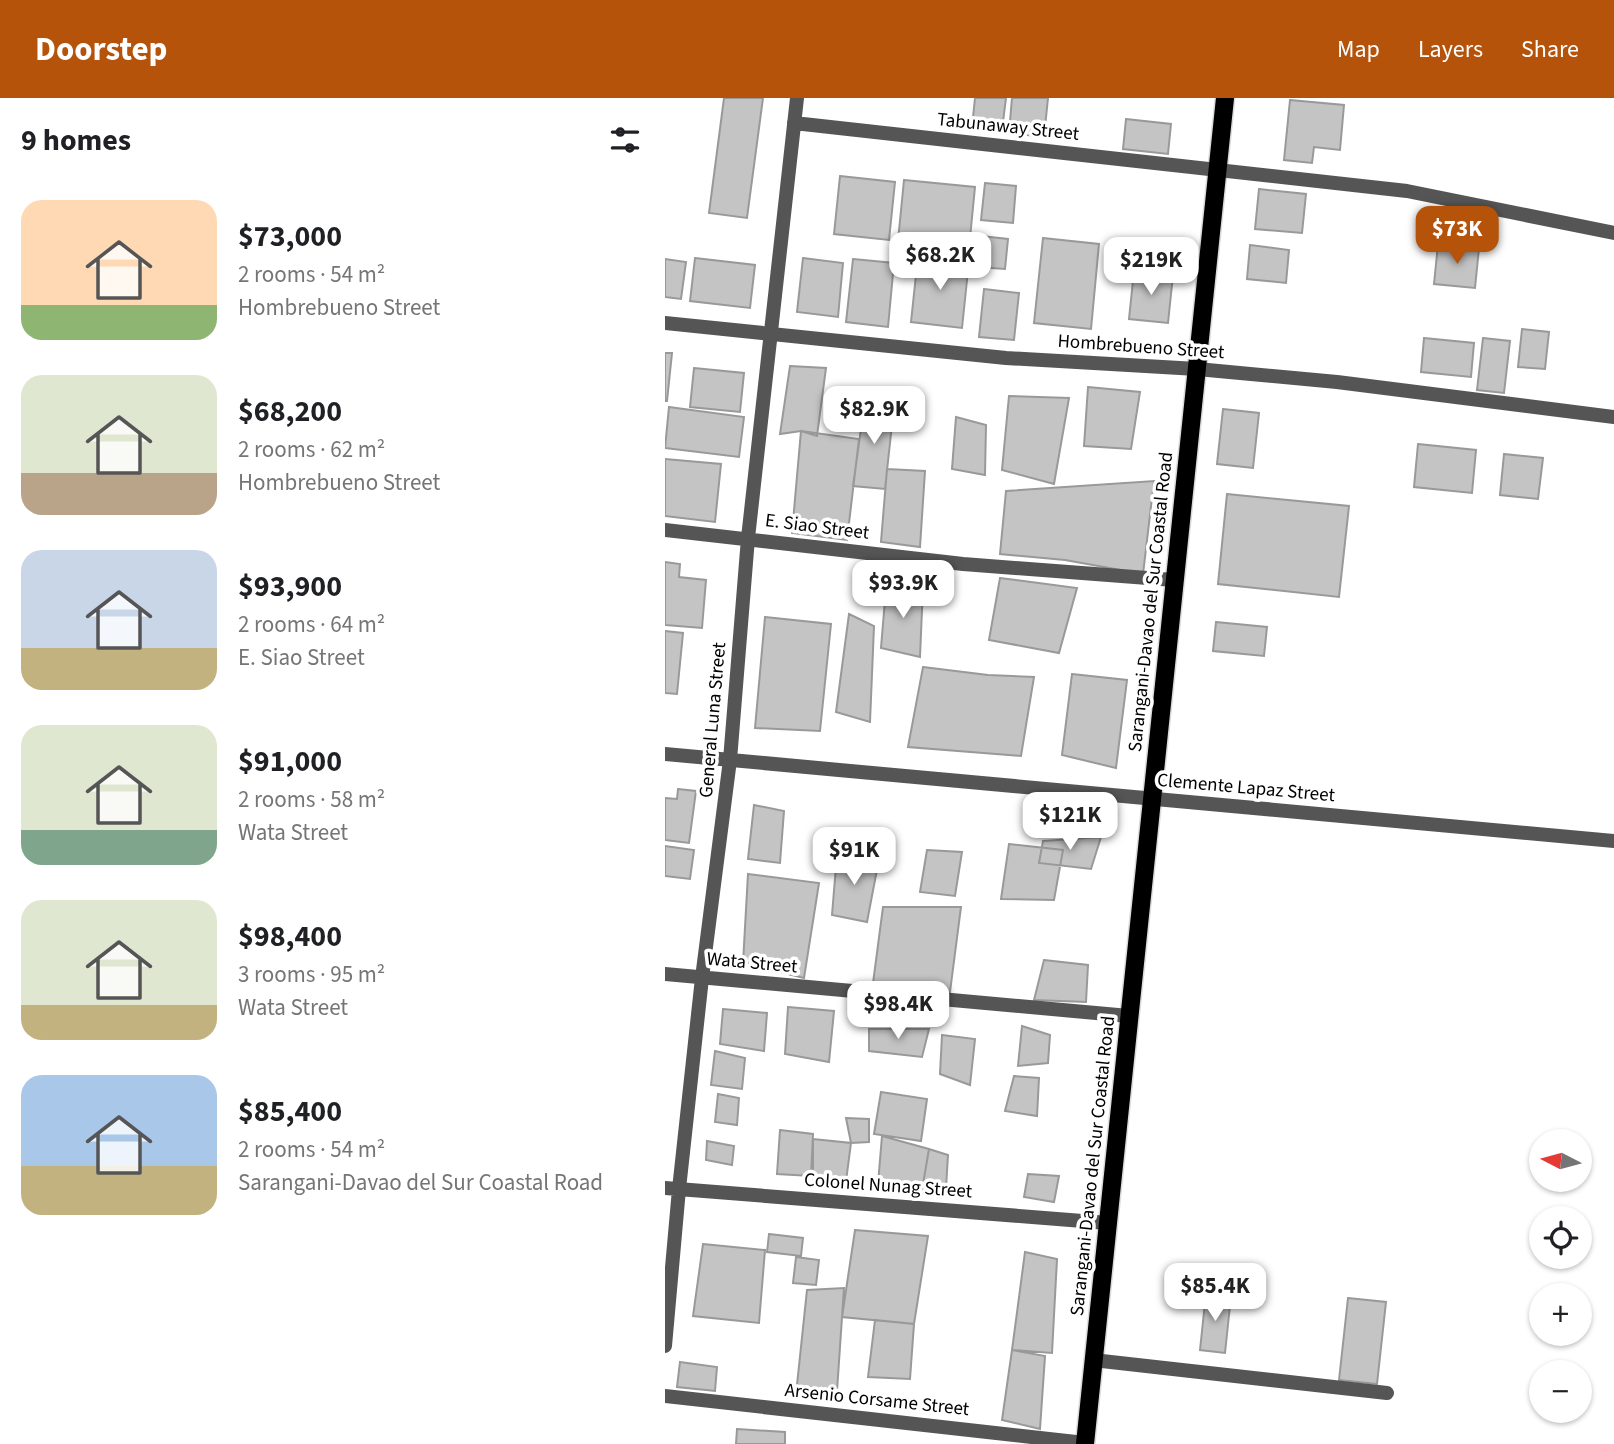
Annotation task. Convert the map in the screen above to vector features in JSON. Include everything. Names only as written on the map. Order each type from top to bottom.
[{"type":"main road","name":"Sarangani-Davao del Sur Coastal Road","points":[[1085,1444],[1225,98]]},
{"type":"street","name":"General Luna Street","points":[[665,1346],[672,1189],[730,761],[748,538],[797,98]]},
{"type":"street","name":"Tabunaway Street","points":[[795,123],[1407,191],[1614,233]]},
{"type":"street","name":"Hombrebueno Street","points":[[665,323],[1006,358],[1196,369],[1337,382],[1614,417]]},
{"type":"street","name":"E. Siao Street","points":[[665,530],[963,564],[1174,580]]},
{"type":"street","name":"Clemente Lapaz Street","points":[[665,754],[1614,841]]},
{"type":"street","name":"Wata Street","points":[[665,974],[1129,1016]]},
{"type":"street","name":"Colonel Nunag Street","points":[[672,1189],[1108,1223]]},
{"type":"street","points":[[1093,1360],[1387,1393]]},
{"type":"street","name":"Arsenio Corsame Street","points":[[665,1396],[1085,1444]]},
{"type":"building","points":[[724,98],[763,98],[747,218],[709,213]]},
{"type":"building","points":[[975,98],[1006,98],[1002,130],[972,127]]},
{"type":"building","points":[[1012,98],[1048,98],[1044,137],[1009,133]]},
{"type":"building","points":[[1290,100],[1344,105],[1340,150],[1314,147],[1312,163],[1284,160]]},
{"type":"building","points":[[1126,119],[1171,124],[1168,154],[1123,149]]},
{"type":"building","points":[[840,176],[895,182],[889,240],[834,234]]},
{"type":"building","points":[[904,180],[975,187],[969,248],[898,241]]},
{"type":"building","points":[[985,183],[1016,186],[1013,223],[981,220]]},
{"type":"building","points":[[1259,189],[1306,194],[1302,233],[1255,229]]},
{"type":"building","points":[[981,236],[1008,239],[1005,269],[977,267]]},
{"type":"building","points":[[1043,238],[1099,244],[1091,329],[1034,323]]},
{"type":"building","points":[[1438,244],[1479,248],[1475,288],[1434,284]]},
{"type":"building","points":[[1250,245],[1289,250],[1286,283],[1247,279]]},
{"type":"building","points":[[918,256],[969,261],[962,328],[911,322]]},
{"type":"building","points":[[695,258],[755,265],[750,308],[690,301]]},
{"type":"building","points":[[803,258],[843,263],[838,317],[797,312]]},
{"type":"building","points":[[665,259],[686,262],[681,299],[665,297]]},
{"type":"building","points":[[853,259],[894,263],[888,327],[846,322]]},
{"type":"building","points":[[1134,271],[1173,275],[1168,323],[1129,319]]},
{"type":"building","points":[[984,289],[1019,293],[1014,340],[979,337]]},
{"type":"building","points":[[1522,329],[1549,332],[1545,369],[1518,367]]},
{"type":"building","points":[[1424,338],[1474,343],[1471,377],[1421,372]]},
{"type":"building","points":[[1483,338],[1510,341],[1504,393],[1477,390]]},
{"type":"building","points":[[665,353],[672,353],[667,401],[665,401]]},
{"type":"building","points":[[790,366],[826,368],[817,436],[801,431],[780,434]]},
{"type":"building","points":[[694,368],[744,373],[740,412],[690,407]]},
{"type":"building","points":[[1088,387],[1140,392],[1131,449],[1084,446]]},
{"type":"building","points":[[1009,396],[1069,398],[1054,484],[1002,470]]},
{"type":"building","points":[[865,400],[894,406],[885,489],[853,486]]},
{"type":"building","points":[[669,407],[744,417],[739,457],[665,448]]},
{"type":"building","points":[[1223,409],[1259,413],[1253,468],[1217,464]]},
{"type":"building","points":[[956,417],[986,425],[985,475],[952,469]]},
{"type":"building","points":[[801,431],[859,439],[847,540],[792,533]]},
{"type":"building","points":[[1418,444],[1476,450],[1472,493],[1414,487]]},
{"type":"building","points":[[1504,454],[1543,458],[1538,499],[1500,495]]},
{"type":"building","points":[[665,459],[721,464],[715,522],[665,516]]},
{"type":"building","points":[[887,469],[925,471],[920,547],[881,542]]},
{"type":"building","points":[[1154,481],[1143,574],[1065,560],[1000,554],[1006,491]]},
{"type":"building","points":[[1227,494],[1349,506],[1339,597],[1218,584]]},
{"type":"building","points":[[665,562],[680,564],[679,577],[706,580],[702,628],[665,625]]},
{"type":"building","points":[[1000,578],[1077,588],[1059,653],[989,640]]},
{"type":"building","points":[[923,587],[920,657],[881,648],[886,588]]},
{"type":"building","points":[[849,614],[874,626],[870,722],[836,712]]},
{"type":"building","points":[[765,617],[831,624],[820,731],[755,728]]},
{"type":"building","points":[[1216,622],[1267,627],[1264,656],[1213,651]]},
{"type":"building","points":[[665,631],[683,633],[677,694],[665,693]]},
{"type":"building","points":[[923,667],[988,675],[1034,677],[1021,756],[908,747]]},
{"type":"building","points":[[1072,674],[1127,680],[1116,768],[1062,755]]},
{"type":"building","points":[[678,789],[696,791],[689,843],[665,840],[665,798],[677,799]]},
{"type":"building","points":[[754,805],[784,811],[780,863],[748,859]]},
{"type":"building","points":[[1101,837],[1091,869],[1039,863],[1043,841]]},
{"type":"building","points":[[1009,844],[1063,850],[1054,900],[1001,899]]},
{"type":"building","points":[[665,846],[694,850],[690,879],[665,876]]},
{"type":"building","points":[[927,850],[962,852],[955,896],[920,892]]},
{"type":"building","points":[[837,854],[879,859],[867,922],[832,915]]},
{"type":"building","points":[[748,874],[819,883],[804,978],[743,963]]},
{"type":"building","points":[[883,907],[961,907],[950,992],[873,983]]},
{"type":"building","points":[[1044,960],[1088,965],[1086,1002],[1034,1000]]},
{"type":"building","points":[[788,1007],[834,1011],[829,1062],[785,1054]]},
{"type":"building","points":[[723,1009],[767,1013],[764,1051],[720,1044]]},
{"type":"building","points":[[1022,1026],[1050,1035],[1048,1063],[1018,1066]]},
{"type":"building","points":[[869,1029],[929,1029],[922,1057],[869,1051]]},
{"type":"building","points":[[942,1035],[975,1039],[970,1085],[940,1074]]},
{"type":"building","points":[[715,1051],[745,1058],[742,1089],[711,1085]]},
{"type":"building","points":[[1014,1076],[1039,1078],[1037,1116],[1005,1111]]},
{"type":"building","points":[[881,1092],[927,1099],[921,1141],[874,1134]]},
{"type":"building","points":[[718,1094],[739,1098],[737,1125],[715,1122]]},
{"type":"building","points":[[846,1118],[869,1119],[869,1142],[851,1143]]},
{"type":"building","points":[[780,1130],[813,1134],[811,1176],[777,1174]]},
{"type":"building","points":[[882,1136],[929,1149],[922,1190],[878,1184]]},
{"type":"building","points":[[813,1139],[851,1143],[845,1189],[813,1186]]},
{"type":"building","points":[[707,1141],[734,1146],[732,1165],[706,1160]]},
{"type":"building","points":[[929,1149],[948,1155],[946,1188],[922,1190]]},
{"type":"building","points":[[1028,1174],[1059,1176],[1054,1202],[1024,1197]]},
{"type":"building","points":[[855,1230],[928,1236],[914,1324],[842,1317]]},
{"type":"building","points":[[769,1234],[803,1238],[801,1256],[767,1252]]},
{"type":"building","points":[[703,1244],[765,1250],[759,1323],[693,1316]]},
{"type":"building","points":[[1025,1252],[1057,1259],[1052,1353],[1012,1350]]},
{"type":"building","points":[[796,1257],[819,1260],[816,1285],[793,1283]]},
{"type":"building","points":[[844,1288],[837,1391],[797,1385],[807,1290]]},
{"type":"building","points":[[1206,1293],[1231,1296],[1225,1353],[1200,1350]]},
{"type":"building","points":[[1348,1298],[1386,1302],[1377,1384],[1339,1380]]},
{"type":"building","points":[[875,1320],[914,1324],[910,1379],[868,1377]]},
{"type":"building","points":[[1012,1350],[1045,1356],[1040,1429],[1002,1420]]},
{"type":"building","points":[[680,1362],[717,1367],[715,1391],[677,1387]]},
{"type":"building","points":[[737,1429],[785,1432],[785,1444],[736,1444]]}]
